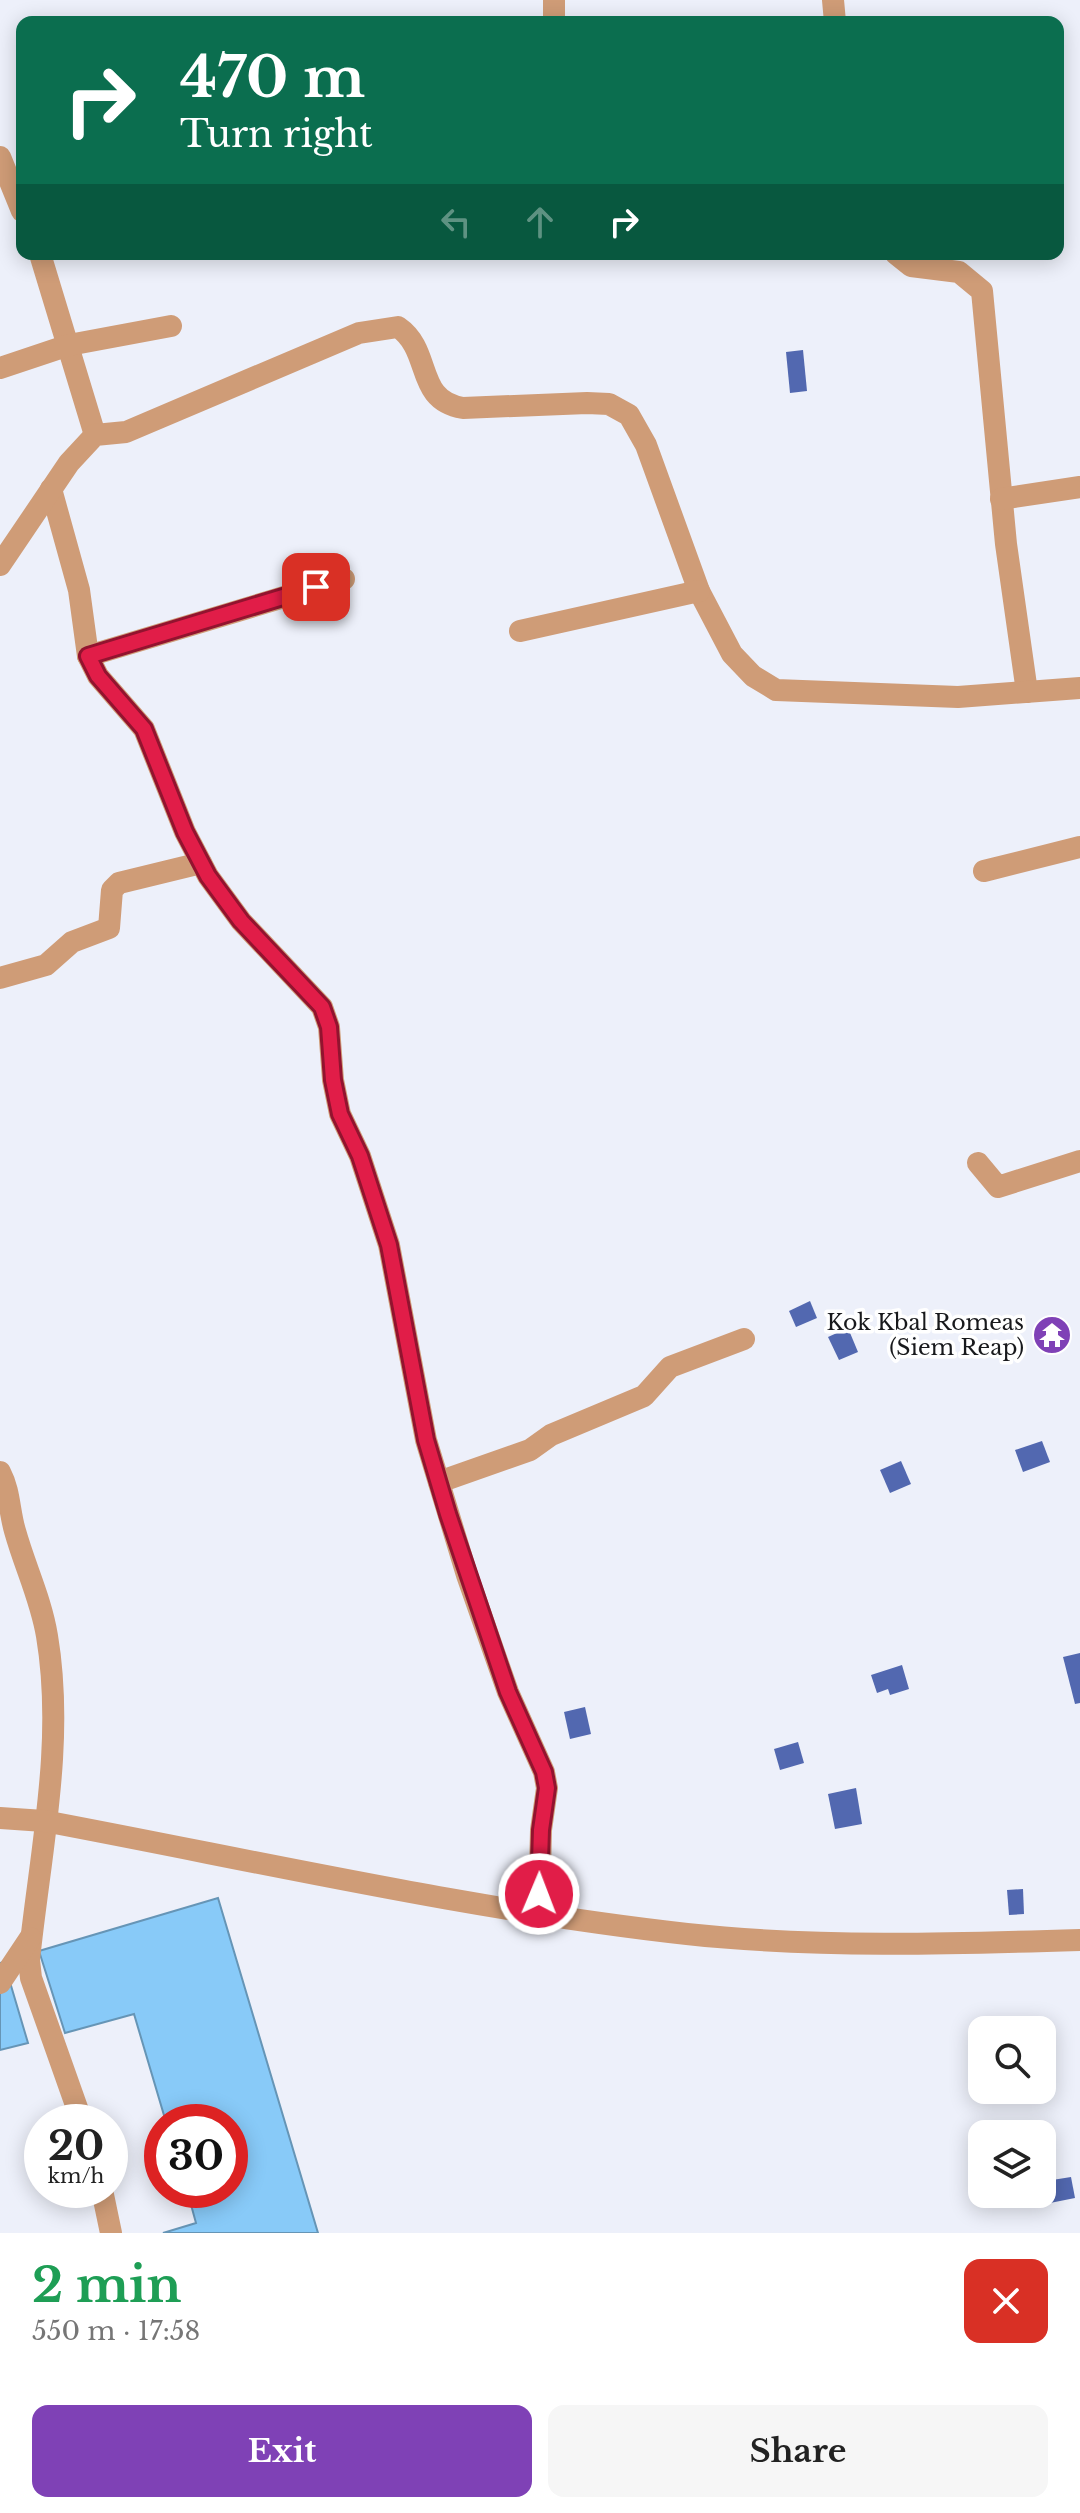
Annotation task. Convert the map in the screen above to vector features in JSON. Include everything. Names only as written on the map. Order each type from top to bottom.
[{"type":"street","points":[[0,157],[16,196]]},
{"type":"street","points":[[42,260],[95,435]]},
{"type":"street","points":[[904,260],[911,266],[959,272],[982,291],[1001,499],[1027,692]]},
{"type":"street","points":[[0,368],[69,345],[171,326]]},
{"type":"street","points":[[0,565],[51,489],[95,435],[126,432],[359,333],[398,327],[415,346],[435,397],[446,405],[463,408],[609,404],[629,415],[646,445],[699,591],[732,654],[753,676],[776,690],[958,697],[1080,688]]},
{"type":"street","points":[[1001,499],[1080,487]]},
{"type":"street","points":[[51,489],[79,590],[88,656],[98,676],[144,729],[201,863],[241,921],[322,1007],[329,1027],[333,1080],[340,1114],[360,1156],[389,1245],[426,1440],[508,1692],[544,1772],[547,1788],[541,1830],[539,1915]]},
{"type":"street","points":[[88,656],[344,579]]},
{"type":"street","points":[[520,631],[699,591]]},
{"type":"street","points":[[984,871],[1080,847]]},
{"type":"street","points":[[0,978],[46,965],[72,942],[105,932],[109,928],[112,890],[119,883],[201,863]]},
{"type":"street","points":[[978,1163],[998,1187],[1080,1161]]},
{"type":"street","points":[[439,1482],[530,1450],[551,1435],[644,1396],[670,1367],[744,1339]]},
{"type":"street","points":[[0,1472],[12,1504],[7,1531],[39,1594],[48,1639],[54,1759],[44,1821],[32,1936],[31,1978],[76,2104]]},
{"type":"street","points":[[0,1818],[44,1821],[539,1915],[749,1939],[948,1944],[1080,1940]]},
{"type":"street","points":[[0,1983],[32,1936]]},
{"type":"street","points":[[106,2208],[111,2233]]},
{"type":"water","points":[[218,1898],[318,2233],[163,2233],[196,2223],[192,2208],[248,2208],[248,2104],[161,2104],[134,2014],[65,2033],[39,1951]]},
{"type":"water","points":[[4,1962],[28,2043],[0,2050],[0,1963]]},
{"type":"building","points":[[803,350],[807,391],[790,393],[786,352]]},
{"type":"building","points":[[810,1301],[817,1318],[796,1327],[789,1311]]},
{"type":"building","points":[[848,1328],[858,1352],[839,1360],[828,1337]]},
{"type":"building","points":[[1042,1441],[1050,1462],[1023,1472],[1015,1450]]},
{"type":"building","points":[[901,1461],[911,1484],[890,1493],[880,1470]]},
{"type":"building","points":[[1080,1653],[1080,1703],[1075,1704],[1063,1657]]},
{"type":"building","points":[[902,1665],[909,1689],[890,1695],[888,1689],[877,1693],[871,1675]]},
{"type":"building","points":[[585,1707],[591,1734],[570,1739],[564,1712]]},
{"type":"building","points":[[798,1742],[804,1763],[780,1770],[774,1749]]},
{"type":"building","points":[[856,1788],[862,1824],[835,1829],[828,1794]]},
{"type":"building","points":[[1023,1889],[1024,1914],[1009,1915],[1007,1890]]},
{"type":"building","points":[[1071,2177],[1075,2198],[1056,2202],[1056,2179]]},
{"type":"place","name":"Kok Kbal Romeas (Siem Reap)","points":[[1052,1335]]},
{"type":"route","points":[[316,587],[88,656],[98,676],[144,729],[157,755],[185,832],[208,876],[241,921],[322,1007],[329,1027],[333,1080],[340,1114],[360,1156],[389,1245],[426,1440],[467,1575],[508,1692],[544,1772],[547,1788],[541,1830],[539,1894]]}]
